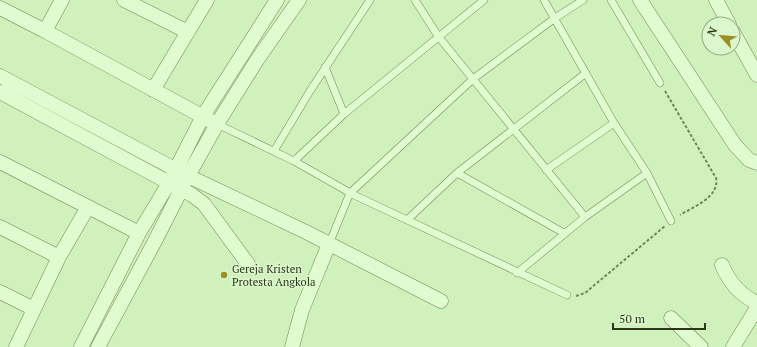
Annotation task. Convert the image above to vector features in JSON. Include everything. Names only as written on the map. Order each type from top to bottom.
[{"type":"street","points":[[46,31],[62,0]]},
{"type":"street","points":[[124,0],[188,32]]},
{"type":"street","points":[[153,90],[208,0]]},
{"type":"street","points":[[81,347],[139,233],[169,183],[203,116],[277,0]]},
{"type":"street","points":[[98,347],[188,176],[218,124],[257,60],[299,0]]},
{"type":"street","points":[[640,0],[735,145],[749,160],[757,163]]},
{"type":"street","points":[[716,0],[725,16]]},
{"type":"street","points":[[0,8],[46,31],[218,124]]},
{"type":"street","points":[[741,43],[752,57],[757,75]]},
{"type":"street","points":[[0,76],[188,176],[329,244],[441,301]]},
{"type":"street","points":[[0,92],[169,183],[204,204],[248,264]]},
{"type":"street","points":[[0,162],[139,233]]},
{"type":"street","points":[[16,347],[59,257],[88,207]]},
{"type":"street","points":[[0,227],[59,257]]},
{"type":"street","points":[[292,347],[302,310],[329,244]]},
{"type":"street","points":[[722,265],[728,279],[747,298],[757,303]]},
{"type":"street","points":[[0,292],[34,309]]},
{"type":"street","points":[[733,347],[757,308]]},
{"type":"street","points":[[671,318],[701,347]]},
{"type":"lane","points":[[274,151],[325,67],[370,0]]},
{"type":"lane","points":[[415,0],[438,36],[584,217]]},
{"type":"lane","points":[[544,0],[614,123],[647,174],[671,221]]},
{"type":"lane","points":[[329,244],[350,193],[473,79],[555,18],[583,0]]},
{"type":"lane","points":[[611,0],[660,83]]},
{"type":"lane","points":[[294,161],[344,114],[480,1]]},
{"type":"lane","points":[[325,67],[344,114]]},
{"type":"lane","points":[[407,220],[457,173],[586,73]]},
{"type":"lane","points":[[546,170],[614,123]]},
{"type":"lane","points":[[218,124],[294,161],[350,193],[566,295]]},
{"type":"lane","points":[[457,173],[564,233]]},
{"type":"lane","points":[[517,273],[584,217],[647,174]]},
{"type":"path","points":[[566,295],[577,296],[585,292],[671,221],[714,193],[717,183],[716,178],[660,83]]},
{"type":"place","name":"Gereja Kristen Protesta Angkola","points":[[224,275]]}]
